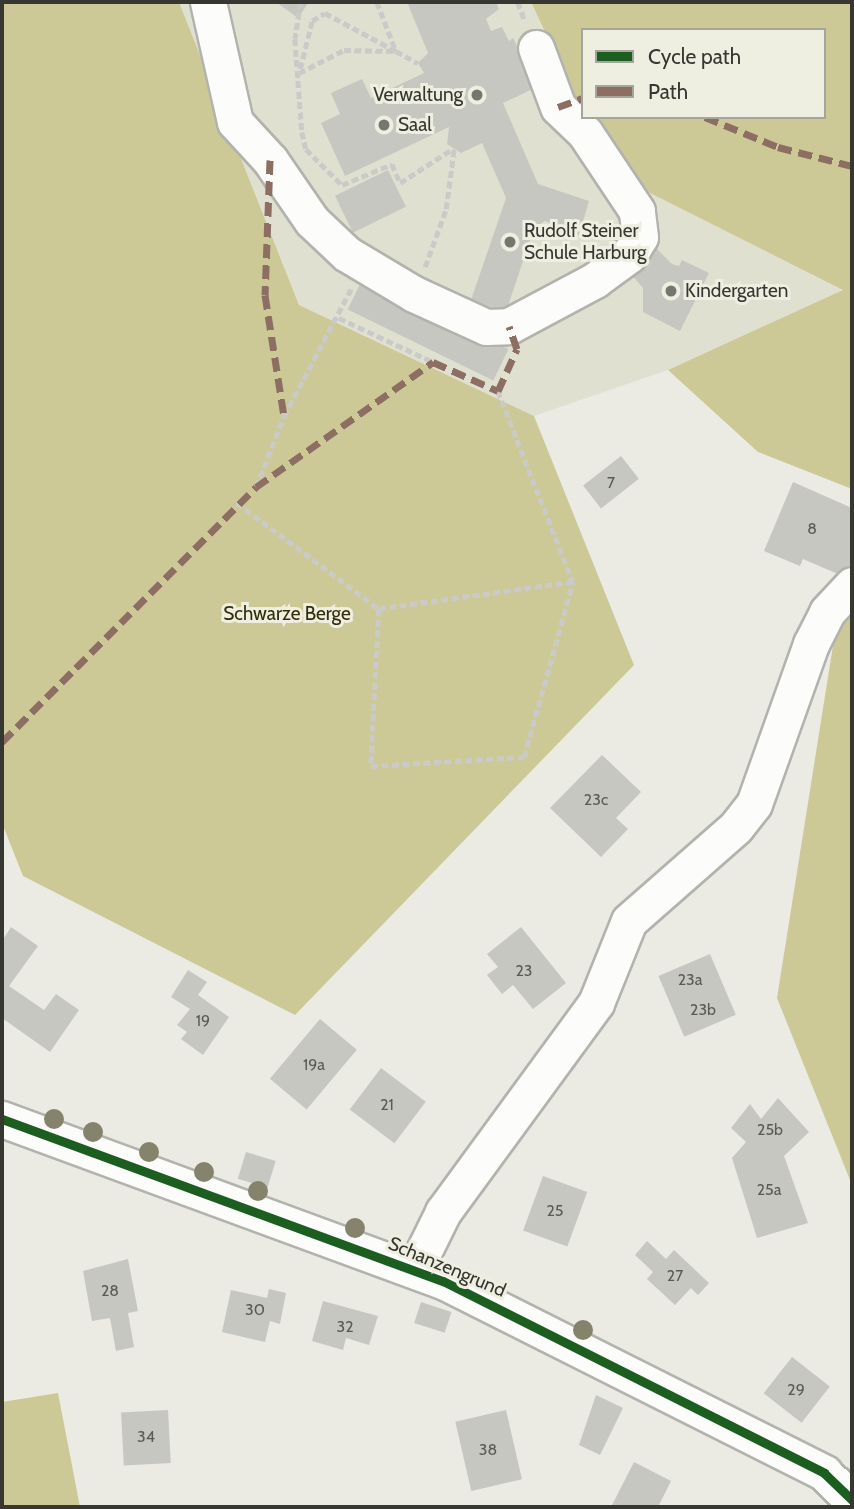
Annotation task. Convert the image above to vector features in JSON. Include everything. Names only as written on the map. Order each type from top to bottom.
[{"type":"street","points":[[208,2],[235,121],[270,160],[312,221],[346,254],[414,294],[485,327],[509,326],[595,280],[629,255],[640,237],[637,211],[585,133],[558,107],[536,48]]},
{"type":"street","points":[[415,1269],[443,1212],[596,1003],[629,922],[736,827],[754,804],[811,644],[827,612],[852,585]]},
{"type":"street","name":"Schanzengrund","points":[[2,1119],[415,1269],[502,1307],[557,1340],[824,1473],[852,1500]]},
{"type":"path","points":[[301,2],[295,39],[306,149],[342,185],[392,164],[400,183],[454,148],[446,209],[414,294]]},
{"type":"path","points":[[377,2],[396,51]]},
{"type":"path","points":[[299,73],[312,21],[325,13],[418,63]]},
{"type":"path","points":[[299,73],[344,50],[396,51]]},
{"type":"path","points":[[256,487],[284,416],[339,318],[433,362]]},
{"type":"path","points":[[379,609],[371,766],[524,757],[573,582],[498,391]]},
{"type":"path","points":[[237,503],[379,609],[573,582]]},
{"type":"shaded area","name":"Rudolf Steiner Schule Harburg","points":[[179,2],[531,2],[576,106],[581,112],[581,119],[587,119],[650,193],[844,290],[668,370],[534,416],[299,305]]},
{"type":"green space","name":"Schwarze Berge","points":[[2,2],[179,2],[299,305],[534,416],[634,665],[295,1015],[23,876],[2,823]]},
{"type":"green space","points":[[531,2],[852,2],[852,489],[758,452],[668,370],[843,290],[650,193],[587,119],[826,119],[826,28],[581,28],[581,110]]},
{"type":"green space","points":[[852,568],[852,1185],[777,998],[841,595]]},
{"type":"green space","points":[[58,1393],[80,1507],[2,1507],[2,1402]]},
{"type":"building","points":[[276,2],[309,2],[298,18]]},
{"type":"building","points":[[407,2],[496,2],[499,9],[486,19],[491,31],[502,27],[509,41],[513,38],[537,87],[503,103],[538,184],[589,201],[579,235],[545,221],[534,228],[506,312],[471,300],[506,198],[482,143],[461,153],[447,144],[449,127],[345,176],[321,123],[340,114],[331,93],[362,79],[371,98],[424,73],[418,63],[428,53]]},
{"type":"building","points":[[388,170],[406,207],[353,233],[335,196]]},
{"type":"building","name":"Kindergarten","points":[[655,247],[672,264],[679,266],[682,260],[709,273],[680,331],[643,312],[643,288],[630,273]]},
{"type":"building","points":[[363,278],[509,349],[493,380],[348,309]]},
{"type":"building","points":[[621,456],[639,479],[601,508],[583,486]]},
{"type":"building","points":[[793,482],[852,508],[852,565],[847,578],[803,559],[800,566],[764,551]]},
{"type":"building","points":[[602,755],[641,792],[616,818],[628,829],[601,857],[550,808]]},
{"type":"building","points":[[11,927],[38,946],[9,986],[44,1010],[56,994],[79,1010],[50,1052],[2,1018],[2,941]]},
{"type":"building","points":[[521,927],[566,983],[533,1009],[513,985],[502,994],[487,975],[498,967],[487,954]]},
{"type":"building","points":[[710,954],[736,1015],[684,1037],[658,976]]},
{"type":"building","points":[[188,970],[207,982],[198,995],[229,1017],[203,1055],[181,1039],[187,1032],[177,1025],[190,1009],[171,997]]},
{"type":"building","points":[[320,1019],[357,1050],[307,1110],[270,1079]]},
{"type":"building","points":[[381,1068],[426,1102],[394,1143],[350,1110]]},
{"type":"building","points":[[778,1098],[809,1132],[784,1156],[808,1223],[757,1238],[732,1158],[746,1142],[731,1128],[750,1104],[761,1119]]},
{"type":"building","points":[[246,1152],[276,1161],[267,1188],[238,1179]]},
{"type":"building","points":[[543,1176],[587,1192],[567,1247],[523,1231]]},
{"type":"building","points":[[647,1241],[666,1259],[674,1250],[709,1283],[698,1295],[691,1288],[675,1305],[647,1279],[653,1272],[635,1255]]},
{"type":"building","points":[[128,1259],[138,1311],[128,1313],[134,1347],[116,1351],[110,1318],[92,1321],[83,1271]]},
{"type":"building","points":[[269,1289],[286,1293],[280,1324],[270,1321],[265,1342],[222,1332],[231,1290],[267,1298]]},
{"type":"building","points":[[323,1301],[378,1316],[369,1345],[346,1338],[343,1350],[312,1341]]},
{"type":"building","points":[[421,1302],[451,1312],[445,1333],[414,1323]]},
{"type":"building","points":[[792,1357],[830,1387],[802,1423],[764,1393]]},
{"type":"building","points":[[596,1395],[623,1408],[600,1455],[579,1445]]},
{"type":"building","points":[[168,1410],[171,1463],[124,1465],[121,1412]]},
{"type":"building","points":[[506,1410],[522,1479],[471,1491],[455,1422]]},
{"type":"building","points":[[634,1462],[671,1481],[659,1505],[663,1507],[611,1507]]},
{"type":"marked path","points":[[558,107],[581,99]]},
{"type":"marked path","points":[[710,119],[778,147],[852,166]]},
{"type":"marked path","points":[[270,160],[265,295],[284,416]]},
{"type":"marked path","points":[[2,742],[256,487],[433,362],[498,391],[517,349],[509,326]]},
{"type":"cycle path","points":[[2,1119],[443,1281],[824,1473],[852,1500]]},
{"type":"place","name":"Verwaltung","points":[[477,95]]},
{"type":"place","name":"Saal","points":[[384,125]]},
{"type":"place","name":"Rudolf Steiner Schule Harburg","points":[[510,242]]},
{"type":"place","name":"Kindergarten","points":[[671,291]]}]
